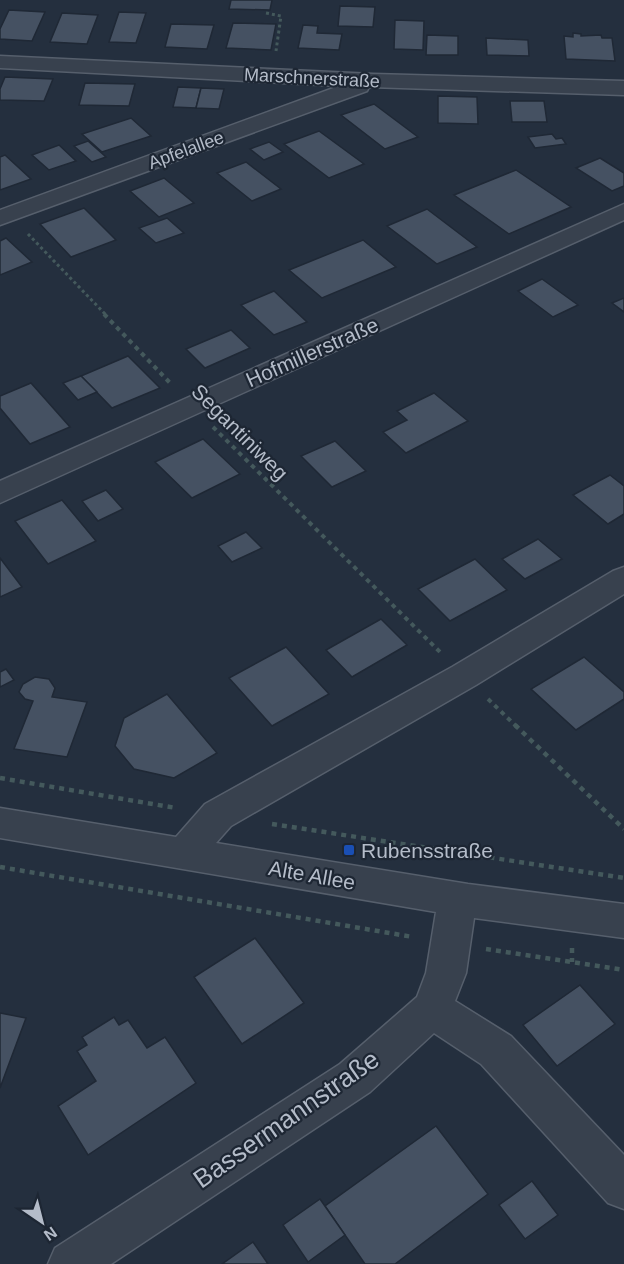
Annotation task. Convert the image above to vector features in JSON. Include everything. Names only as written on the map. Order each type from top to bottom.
[{"type":"street","name":"Marschnerstraße","points":[[0,62],[373,81],[624,88]]},
{"type":"street","name":"Apfelallee","points":[[5,216],[373,81]]},
{"type":"street","name":"Hofmillerstraße","points":[[0,493],[624,211]]},
{"type":"street","points":[[186,852],[218,815],[464,676],[624,579]]},
{"type":"street","name":"Alte Allee","points":[[0,822],[186,852],[457,901],[624,921]]},
{"type":"street","name":"Bassermannstraße","points":[[71,1264],[354,1078],[432,1009],[446,973],[457,901]]},
{"type":"street","points":[[432,1009],[496,1050],[624,1187]]},
{"type":"path","points":[[266,12],[281,16],[273,76]]},
{"type":"path","name":"Segantiniweg","points":[[5,216],[192,406],[464,676],[624,829]]},
{"type":"path","points":[[0,778],[308,830],[624,878]]},
{"type":"path","points":[[306,838],[308,830]]},
{"type":"path","points":[[0,867],[306,921],[624,970]]},
{"type":"building","points":[[231,0],[272,0],[270,10],[229,9]]},
{"type":"building","points":[[340,6],[375,7],[373,27],[338,26]]},
{"type":"building","points":[[9,10],[45,12],[32,41],[0,39],[0,29]]},
{"type":"building","points":[[119,12],[146,13],[136,43],[109,42]]},
{"type":"building","points":[[62,13],[98,15],[87,44],[50,42]]},
{"type":"building","points":[[395,20],[424,21],[423,50],[394,49]]},
{"type":"building","points":[[233,23],[276,24],[271,50],[226,48]]},
{"type":"building","points":[[171,24],[214,25],[207,49],[165,47]]},
{"type":"building","points":[[303,25],[318,26],[317,33],[342,34],[339,50],[298,48]]},
{"type":"building","points":[[573,33],[581,34],[581,36],[601,35],[602,38],[612,38],[615,61],[566,59],[564,36],[573,37]]},
{"type":"building","points":[[427,35],[458,36],[458,55],[426,55]]},
{"type":"building","points":[[486,38],[528,40],[529,56],[487,55]]},
{"type":"building","points":[[5,77],[53,79],[44,101],[0,100],[0,89]]},
{"type":"building","points":[[85,83],[135,84],[129,106],[79,105]]},
{"type":"building","points":[[178,87],[201,88],[196,108],[173,107]]},
{"type":"building","points":[[201,88],[224,89],[219,109],[196,108]]},
{"type":"building","points":[[438,96],[477,97],[478,124],[438,123]]},
{"type":"building","points":[[510,101],[544,101],[547,122],[512,122]]},
{"type":"building","points":[[374,104],[418,137],[385,149],[341,115]]},
{"type":"building","points":[[131,118],[151,136],[102,152],[82,134]]},
{"type":"building","points":[[319,131],[364,164],[329,178],[284,144]]},
{"type":"building","points":[[552,134],[556,139],[562,138],[566,144],[535,148],[528,137]]},
{"type":"building","points":[[88,141],[106,157],[92,162],[74,146]]},
{"type":"building","points":[[269,142],[283,152],[264,160],[250,149]]},
{"type":"building","points":[[59,145],[76,161],[49,170],[32,155]]},
{"type":"building","points":[[5,155],[31,179],[0,190],[0,157]]},
{"type":"building","points":[[600,158],[624,173],[624,186],[612,191],[576,168]]},
{"type":"building","points":[[246,162],[281,189],[252,201],[217,173]]},
{"type":"building","points":[[516,170],[571,207],[509,234],[454,195]]},
{"type":"building","points":[[164,178],[194,203],[159,217],[130,191]]},
{"type":"building","points":[[84,208],[116,240],[71,257],[40,224]]},
{"type":"building","points":[[427,209],[477,247],[437,264],[387,226]]},
{"type":"building","points":[[167,218],[184,233],[156,243],[139,228]]},
{"type":"building","points":[[6,238],[32,262],[0,275],[0,241]]},
{"type":"building","points":[[363,240],[396,267],[322,298],[289,270]]},
{"type":"building","points":[[542,279],[578,305],[553,317],[518,291]]},
{"type":"building","points":[[274,291],[307,322],[274,335],[241,305]]},
{"type":"building","points":[[624,298],[624,312],[612,303]]},
{"type":"building","points":[[231,330],[250,348],[205,368],[186,349]]},
{"type":"building","points":[[128,356],[160,388],[112,408],[81,376]]},
{"type":"building","points":[[81,376],[97,392],[78,400],[63,383]]},
{"type":"building","points":[[31,383],[70,427],[30,444],[0,408],[0,396]]},
{"type":"building","points":[[434,393],[468,421],[406,453],[383,432],[407,420],[397,411]]},
{"type":"building","points":[[203,439],[240,474],[192,498],[155,462]]},
{"type":"building","points":[[335,441],[366,471],[332,487],[301,456]]},
{"type":"building","points":[[610,475],[624,486],[624,514],[608,524],[573,495]]},
{"type":"building","points":[[106,490],[123,509],[98,521],[82,501]]},
{"type":"building","points":[[62,500],[96,541],[48,564],[15,521]]},
{"type":"building","points":[[246,532],[262,548],[232,562],[218,546]]},
{"type":"building","points":[[538,539],[562,559],[525,579],[502,559]]},
{"type":"building","points":[[0,558],[22,587],[0,597]]},
{"type":"building","points":[[475,559],[507,590],[450,621],[418,589]]},
{"type":"building","points":[[381,619],[407,645],[352,677],[326,650]]},
{"type":"building","points":[[286,647],[329,694],[272,726],[229,678]]},
{"type":"building","points":[[584,657],[624,692],[624,699],[576,730],[531,689]]},
{"type":"building","points":[[6,669],[14,680],[0,687],[0,672]]},
{"type":"building","points":[[35,677],[49,679],[55,688],[52,697],[87,702],[67,757],[14,749],[33,701],[25,699],[19,692],[23,684]]},
{"type":"building","points":[[167,694],[217,753],[174,778],[134,769],[115,746],[124,718]]},
{"type":"building","points":[[255,938],[304,1003],[242,1044],[194,977]]},
{"type":"building","points":[[580,985],[615,1024],[557,1066],[523,1025]]},
{"type":"building","points":[[0,1013],[26,1018],[0,1088]]},
{"type":"building","points":[[114,1017],[119,1025],[128,1020],[147,1048],[165,1037],[196,1083],[88,1155],[58,1106],[96,1081],[77,1051],[87,1045],[82,1037]]},
{"type":"building","points":[[436,1126],[488,1194],[395,1264],[365,1264],[325,1206]]},
{"type":"building","points":[[532,1181],[558,1215],[525,1239],[499,1205]]},
{"type":"building","points":[[320,1199],[345,1235],[308,1262],[283,1225]]},
{"type":"building","points":[[253,1242],[268,1264],[222,1264]]},
{"type":"place","name":"Rubensstraße","points":[[349,850]]}]
